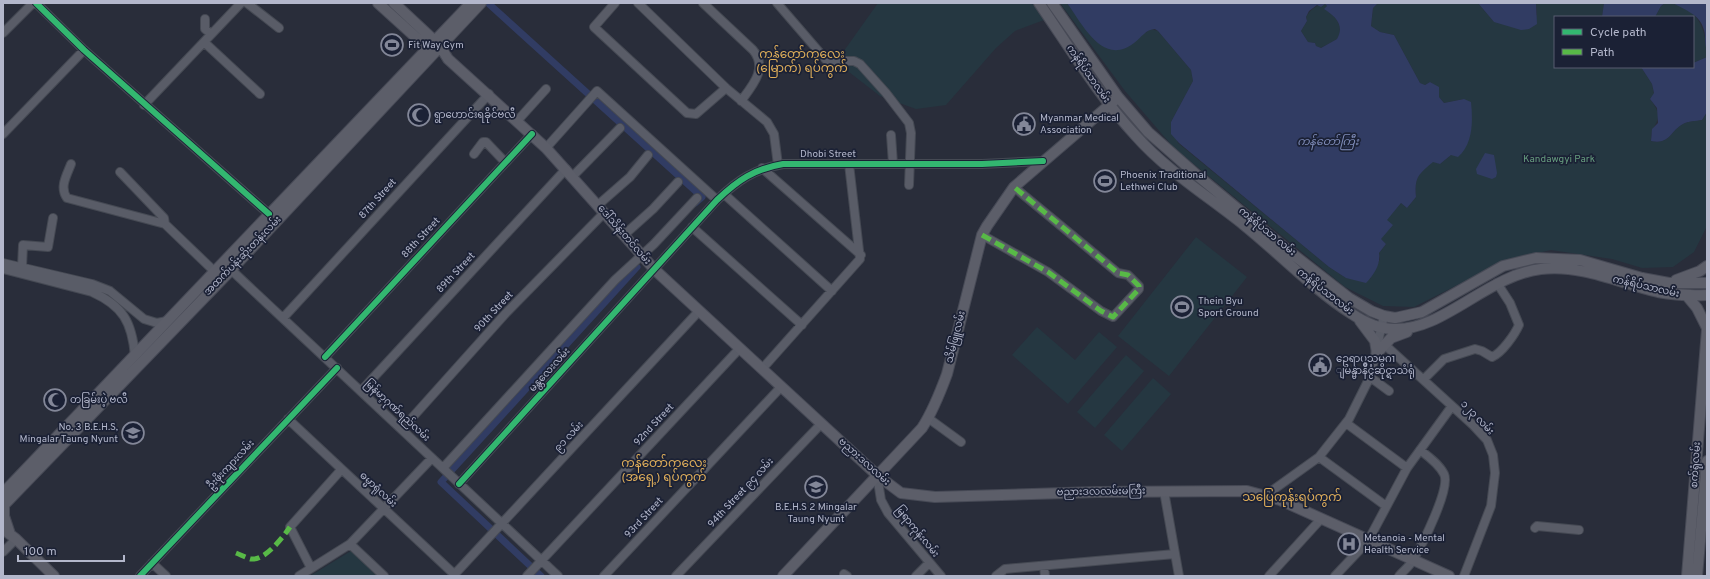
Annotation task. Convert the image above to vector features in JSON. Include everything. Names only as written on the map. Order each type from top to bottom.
[{"type":"main road","points":[[378,3],[434,47]]},
{"type":"main road","points":[[394,3],[405,13],[434,47]]},
{"type":"main road","name":"အထက်ပန်းဆိုးတန်းလမ်း","points":[[4,505],[231,270],[310,178],[434,47],[471,3]]},
{"type":"main road","name":"အထက်ပန်းဆိုးတန်းလမ်း","points":[[434,47],[481,3]]},
{"type":"main road","name":"ကန်ရိပ်သာလမ်း","points":[[1039,3],[1109,104],[1136,137],[1161,161],[1240,222],[1321,290],[1353,314],[1382,328],[1396,330],[1420,325],[1514,275],[1543,268],[1614,275],[1659,292],[1687,296],[1707,295]]},
{"type":"main road","name":"ကန်ရိပ်သာ လမ်း","points":[[1052,3],[1118,97],[1148,132],[1198,176],[1349,298],[1370,311],[1384,316],[1406,316],[1422,312],[1503,266],[1541,258],[1580,260],[1614,275],[1669,283],[1707,283]]},
{"type":"main road","name":"ဒေါ်သိန်းတင်လမ်း","points":[[434,47],[518,120],[569,172],[641,256],[821,424]]},
{"type":"main road","name":"သိမ်ဖြူလမ်း","points":[[782,576],[922,428],[928,418],[939,397],[947,374],[982,235],[1014,187],[1118,97]]},
{"type":"main road","name":"အထက်ပန်းဆိုးတန်းလမ်း","points":[[4,491],[135,356],[222,262],[269,214],[310,178]]},
{"type":"main road","points":[[1669,283],[1700,271],[1707,266]]},
{"type":"main road","points":[[1687,296],[1697,308],[1707,329]]},
{"type":"main road","points":[[1353,314],[1368,329],[1375,341],[1377,353]]},
{"type":"main road","points":[[1377,353],[1384,345],[1396,336],[1405,334],[1420,325]]},
{"type":"main road","name":"စက်ရုံလမ်း","points":[[1686,576],[1707,329]]},
{"type":"main road","name":"ဗညားဒလလမ်း","points":[[821,424],[877,475],[902,493],[935,497]]},
{"type":"main road","name":"စက်ရုံလမ်း","points":[[1698,576],[1703,555],[1707,462]]},
{"type":"main road","name":"ဗညားဒလလမ်းမကြီး","points":[[935,497],[1227,490],[1248,491],[1266,495]]},
{"type":"main road","points":[[1266,495],[1449,576]]},
{"type":"main road","points":[[4,505],[4,516],[10,534],[54,576]]},
{"type":"street","points":[[3,33],[34,3],[144,105],[269,214]]},
{"type":"street","points":[[144,105],[241,3]]},
{"type":"street","points":[[247,3],[279,28]]},
{"type":"street","points":[[615,3],[594,26],[687,113],[696,114],[726,88]]},
{"type":"street","points":[[703,3],[753,50],[759,59],[760,66],[758,75],[754,84],[741,101]]},
{"type":"street","points":[[777,3],[827,61],[854,61],[860,64],[894,103],[909,123],[911,138],[908,164],[909,185]]},
{"type":"street","points":[[644,4],[682,47],[726,88],[767,122],[774,134],[778,165]]},
{"type":"street","points":[[205,19],[205,29],[211,34]]},
{"type":"street","points":[[204,42],[260,94]]},
{"type":"street","points":[[3,134],[84,50]]},
{"type":"street","points":[[518,120],[546,89]]},
{"type":"street","points":[[546,148],[597,91],[717,200]]},
{"type":"street","name":"87th Street","points":[[284,318],[489,94]]},
{"type":"street","name":"89th Street","points":[[361,391],[569,172],[620,128]]},
{"type":"street","name":"88th Street","points":[[325,357],[532,134]]},
{"type":"street","points":[[891,135],[893,164]]},
{"type":"street","points":[[474,154],[483,142],[486,142],[505,162]]},
{"type":"street","name":"90th Street","points":[[402,429],[630,177],[648,155]]},
{"type":"street","name":"Dhobi Street","points":[[655,270],[717,200],[744,177],[762,168],[778,165],[982,164],[1043,161]]},
{"type":"street","points":[[71,164],[64,184],[64,193],[67,198],[166,224]]},
{"type":"street","points":[[762,369],[861,257],[849,164]]},
{"type":"street","points":[[762,168],[861,257]]},
{"type":"street","points":[[120,172],[164,218],[166,224],[214,271]]},
{"type":"street","points":[[624,235],[653,209],[678,182]]},
{"type":"street","points":[[982,235],[1048,272],[1101,311],[1113,317],[1139,289],[1139,286],[1128,275],[1118,273],[1014,187]]},
{"type":"street","points":[[724,194],[832,291]]},
{"type":"street","name":"မန္တလေးလမ်း","points":[[443,468],[615,280],[641,256],[697,198]]},
{"type":"street","points":[[22,267],[22,245],[48,247],[53,218]]},
{"type":"street","points":[[692,227],[802,325]]},
{"type":"street","name":"မြန်မာ့ဂုဏ်ရည်လမ်း","points":[[222,262],[284,318],[558,576]]},
{"type":"street","points":[[3,263],[92,284],[110,291],[144,319],[157,322],[167,321]]},
{"type":"street","points":[[3,269],[92,292],[105,298],[119,310],[129,325],[133,335],[135,356]]},
{"type":"street","name":"မန္တလေးလမ်း","points":[[459,484],[655,270]]},
{"type":"street","points":[[1424,380],[1444,359],[1475,349],[1492,357],[1496,355],[1514,336],[1520,325],[1510,303],[1497,283]]},
{"type":"street","name":"၉၁ လမ်း","points":[[453,575],[699,311]]},
{"type":"street","points":[[1266,495],[1319,457],[1346,423],[1357,406],[1370,377],[1377,353],[1384,316]]},
{"type":"street","name":"၁၂၃ လမ်း","points":[[1384,345],[1424,380],[1487,440],[1493,455],[1495,473],[1491,506],[1464,576]]},
{"type":"street","name":"92nd Street","points":[[530,572],[740,348]]},
{"type":"street","name":"ဦးဖိုးကျားလမ်း","points":[[140,576],[337,368]]},
{"type":"street","points":[[1370,377],[1389,391]]},
{"type":"street","name":"93rd Street","points":[[604,576],[781,387]]},
{"type":"street","points":[[1335,576],[1368,541],[1407,468],[1452,406]]},
{"type":"street","points":[[928,418],[961,442]]},
{"type":"street","name":"ဓမ္မာရုံလမ်း","points":[[288,419],[453,575]]},
{"type":"street","points":[[1346,423],[1407,468]]},
{"type":"street","name":"94th Street ၉၄ လမ်း","points":[[676,576],[821,424]]},
{"type":"street","points":[[1399,576],[1413,561],[1442,499],[1446,485],[1444,474],[1432,460],[1420,450]]},
{"type":"street","points":[[1319,457],[1386,506]]},
{"type":"street","points":[[299,576],[350,544],[432,458]]},
{"type":"street","points":[[312,568],[290,527],[341,470]]},
{"type":"street","name":"မြရာကုန်းလမ်း","points":[[877,475],[881,500],[888,513],[941,576]]},
{"type":"street","points":[[1164,491],[1179,576]]},
{"type":"street","points":[[1269,576],[1320,520]]},
{"type":"street","points":[[1535,528],[1537,526],[1579,530]]},
{"type":"street","points":[[3,552],[10,534]]},
{"type":"street","points":[[350,544],[384,576]]},
{"type":"street","points":[[996,576],[1005,569],[1175,554]]},
{"type":"street","points":[[152,563],[166,576]]},
{"type":"street","points":[[916,576],[929,563]]},
{"type":"street","points":[[1044,566],[1045,576]]},
{"type":"green space","points":[[878,3],[1032,3],[1044,20],[1015,31],[996,48],[946,105],[916,109],[880,96],[836,62]]},
{"type":"green space","name":"Kandawgyi Park","points":[[1060,3],[1067,3],[1077,16],[1145,33],[1151,29],[1158,31],[1191,70],[1193,81],[1171,122],[1178,143],[1329,267],[1346,278],[1370,279],[1380,259],[1379,253],[1386,244],[1380,239],[1386,220],[1401,203],[1407,208],[1416,197],[1418,176],[1424,169],[1433,161],[1440,164],[1451,155],[1464,99],[1444,103],[1439,97],[1436,86],[1430,82],[1425,85],[1420,83],[1394,35],[1380,32],[1371,26],[1373,8],[1378,3],[1478,3],[1494,22],[1537,15],[1536,3],[1604,3],[1602,16],[1554,16],[1554,68],[1642,68],[1652,84],[1654,94],[1650,99],[1658,113],[1657,122],[1651,135],[1651,141],[1657,142],[1666,139],[1683,124],[1702,120],[1707,112],[1706,228],[1694,252],[1673,267],[1642,268],[1612,259],[1551,250],[1507,260],[1414,307],[1383,306],[1345,287],[1174,148],[1125,91]]},
{"type":"green space","points":[[1665,3],[1676,4],[1692,13],[1698,20],[1702,28],[1707,47],[1707,57],[1694,63],[1694,16],[1656,16],[1661,6]]},
{"type":"green space","points":[[1325,4],[1327,6],[1325,9],[1338,22],[1340,30],[1337,39],[1321,48],[1316,46],[1315,43],[1308,42],[1301,31],[1307,21],[1306,17],[1310,12],[1316,6]]},
{"type":"green space","name":"Thein Byu Sport Ground","points":[[1196,237],[1247,277],[1169,376],[1118,336]]},
{"type":"green space","points":[[1037,327],[1075,360],[1099,332],[1117,347],[1068,404],[1012,355]]},
{"type":"green space","points":[[1126,355],[1144,371],[1095,428],[1077,412]]},
{"type":"green space","points":[[1153,378],[1171,394],[1122,451],[1104,435]]},
{"type":"green space","points":[[351,551],[378,576],[310,576]]},
{"type":"water","name":"ကန်တော်ကြီး","points":[[1067,3],[1378,3],[1373,8],[1371,26],[1380,32],[1394,35],[1420,83],[1425,85],[1430,82],[1439,87],[1439,97],[1444,103],[1464,99],[1471,102],[1472,125],[1467,146],[1458,157],[1451,155],[1440,164],[1433,162],[1418,176],[1416,197],[1407,208],[1401,203],[1387,220],[1393,225],[1381,239],[1386,244],[1379,253],[1378,265],[1369,280],[1366,283],[1346,278],[1329,267],[1179,143],[1171,134],[1171,122],[1193,81],[1191,70],[1158,31],[1155,29],[1149,30],[1134,43],[1123,49],[1113,50],[1103,47],[1087,32]],"holes":[[[1325,4],[1327,6],[1324,9],[1338,21],[1340,29],[1337,39],[1321,48],[1316,46],[1315,43],[1308,42],[1301,31],[1307,21],[1306,17],[1309,11],[1317,5],[1321,7]]]},
{"type":"water","points":[[1478,3],[1536,3],[1537,24],[1529,29],[1521,30],[1494,22]]},
{"type":"water","points":[[1604,3],[1665,3],[1661,6],[1656,16],[1602,16]]},
{"type":"water","points":[[1673,3],[1707,3],[1707,50],[1704,30],[1699,20]]},
{"type":"water","points":[[1707,57],[1707,112],[1702,120],[1683,124],[1666,139],[1657,142],[1651,141],[1652,129],[1658,123],[1657,108],[1650,99],[1654,93],[1652,84],[1642,68],[1694,68],[1694,63]]},
{"type":"water","points":[[1485,153],[1494,155],[1497,173],[1496,177],[1492,179],[1477,174],[1476,169]]},
{"type":"waterway","points":[[489,4],[702,197],[695,203]]},
{"type":"waterway","points":[[541,576],[441,482],[637,267]]},
{"type":"marked path","points":[[982,235],[1048,272],[1101,311],[1113,317],[1139,289],[1139,286],[1128,275],[1118,273],[1014,187]]},
{"type":"marked path","points":[[236,553],[251,559],[256,559],[273,548],[290,527]]},
{"type":"cycle path","points":[[36,3],[84,50],[269,214]]},
{"type":"cycle path","points":[[325,357],[532,134]]},
{"type":"cycle path","points":[[459,484],[717,200],[747,176],[763,169],[783,164],[982,164],[1043,161]]},
{"type":"cycle path","points":[[140,576],[337,368]]},
{"type":"place","name":"Fit Way Gym","points":[[392,45]]},
{"type":"place","name":"ရွာဟောင်းရခိုင်ဗလီ","points":[[419,115]]},
{"type":"place","name":"Myanmar Medical Association","points":[[1024,124]]},
{"type":"place","name":"Phoenix Traditional Lethwei Club","points":[[1105,181]]},
{"type":"place","name":"Thein Byu Sport Ground","points":[[1182,307]]},
{"type":"place","name":"ဥေရာပသမဂၢ ျမန္မာနိဳင္ငံဆိုင္ရာသံရုံ","points":[[1320,365]]},
{"type":"place","name":"တခြမ်းပဲ့ ဗလီ","points":[[55,400]]},
{"type":"place","name":"No. 3 B.E.H.S, Mingalar Taung Nyunt","points":[[133,433]]},
{"type":"place","name":"B.E.H.S 2 Mingalar Taung Nyunt","points":[[816,487]]},
{"type":"place","name":"Metanoia - Mental Health Service","points":[[1349,544]]},
{"type":"district","name":"ကန်တော်ကလေး (မြောက်) ရပ်ကွက်","points":[[802,62]]},
{"type":"district","name":"ကန်တော်ကလေး (အရှေ့) ရပ်ကွက်","points":[[664,471]]},
{"type":"district","name":"သပြေကုန်းရပ်ကွက်","points":[[1292,498]]}]
